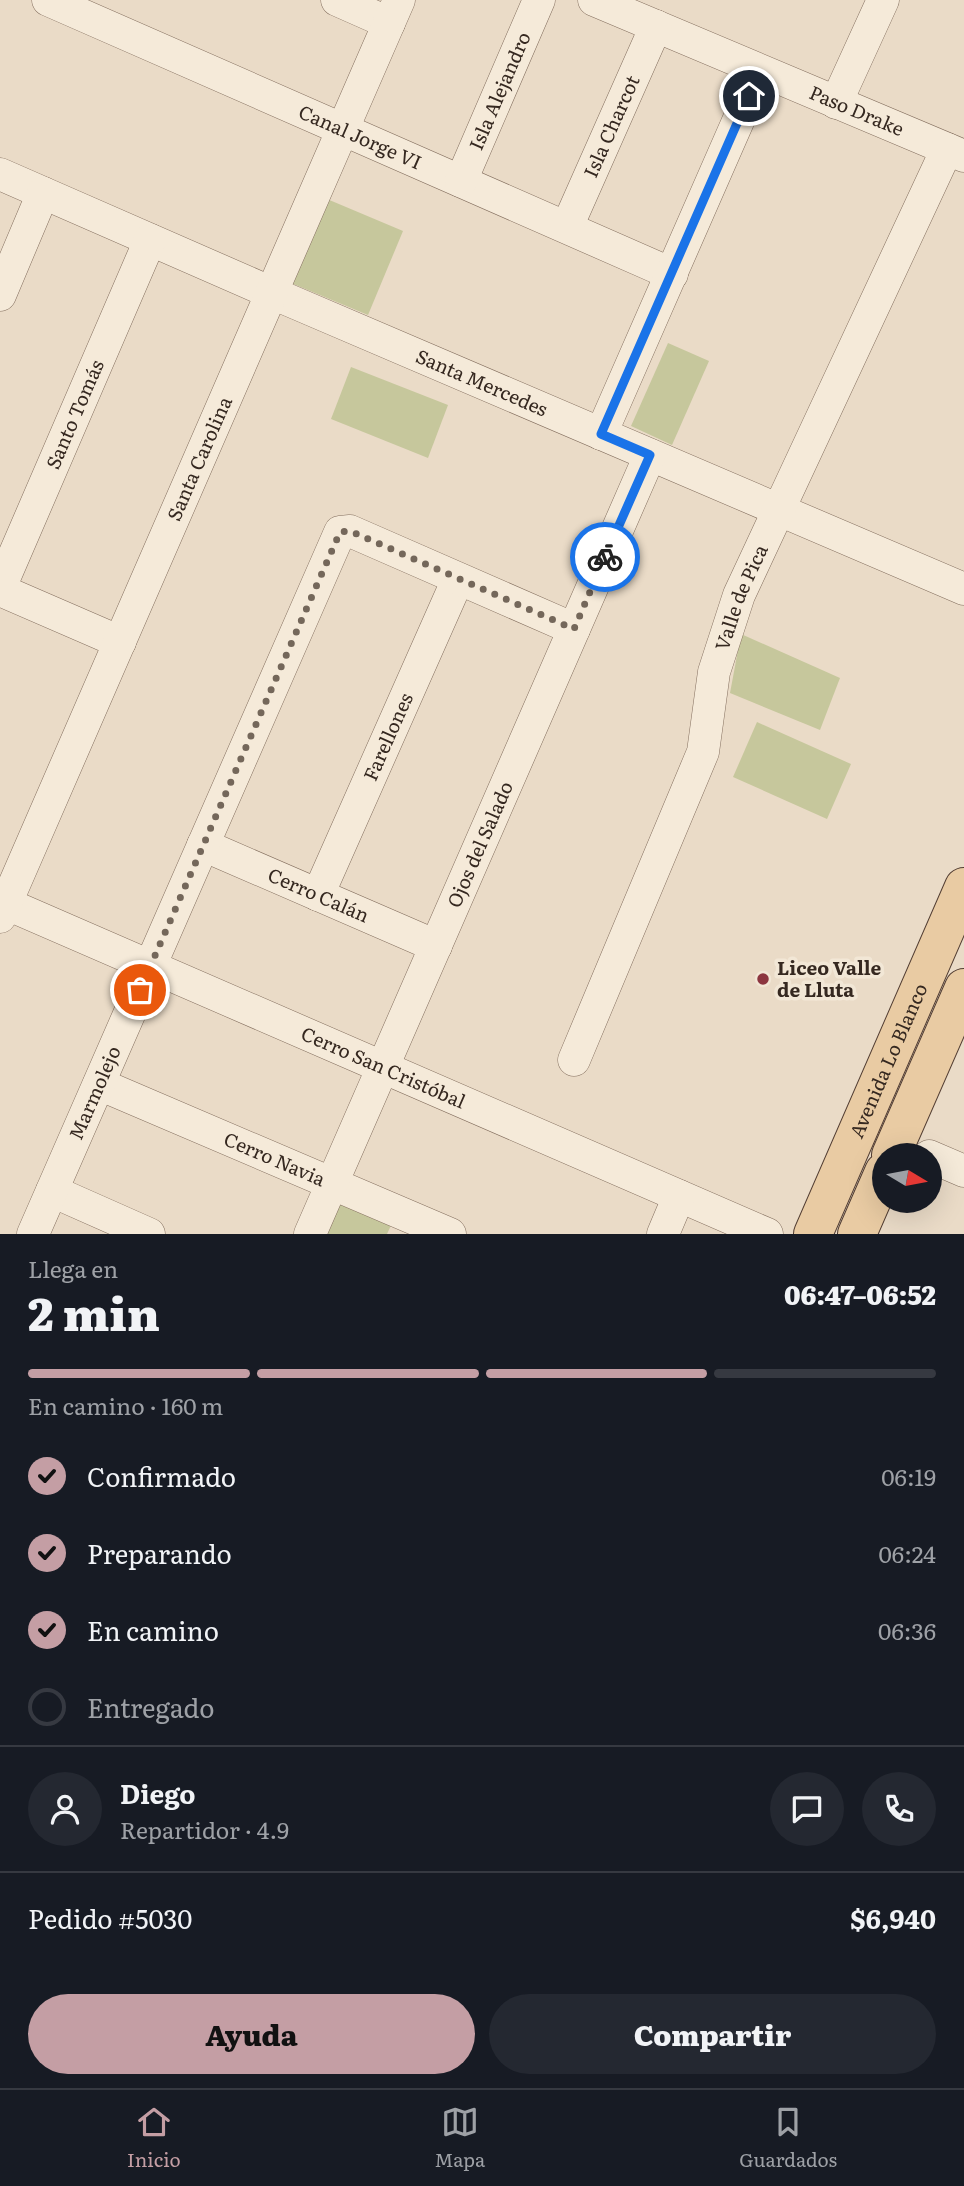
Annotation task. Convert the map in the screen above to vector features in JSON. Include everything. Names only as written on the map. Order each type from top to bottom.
[{"type":"main road","name":"Avenida Lo Blanco","points":[[813,1234],[964,887]]},
{"type":"main road","points":[[921,984],[961,994]]},
{"type":"main road","name":"Avenida Lo Blanco","points":[[909,1143],[961,994]]},
{"type":"main road","name":"Avenida Lo Blanco","points":[[857,1234],[872,1210]]},
{"type":"street","name":"Canal Jorge VI","points":[[48,0],[672,274]]},
{"type":"street","points":[[337,0],[394,12]]},
{"type":"street","name":"Isla Alejandro","points":[[461,181],[539,0]]},
{"type":"street","name":"Paso Drake","points":[[594,0],[955,153]]},
{"type":"street","points":[[836,103],[879,1]]},
{"type":"street","name":"Santa Carolina","points":[[2,907],[394,12]]},
{"type":"street","name":"Isla Charcot","points":[[567,228],[656,26]]},
{"type":"street","points":[[601,434],[760,71]]},
{"type":"street","name":"Valle de Pica","points":[[574,1060],[703,752],[711,686],[739,596],[955,153]]},
{"type":"street","name":"Santa Mercedes","points":[[0,174],[964,589]]},
{"type":"street","points":[[0,295],[43,193]]},
{"type":"street","name":"Santo Tomás","points":[[0,589],[150,240]]},
{"type":"street","name":"Ojos del Salado","points":[[310,1234],[650,455]]},
{"type":"street","name":"Marmolejo","points":[[33,1234],[338,535],[343,530],[350,531],[458,579]]},
{"type":"street","points":[[458,579],[574,629]]},
{"type":"street","name":"Farellones","points":[[318,895],[458,579]]},
{"type":"street","points":[[0,589],[120,642]]},
{"type":"street","name":"Cerro Calán","points":[[203,845],[436,946]]},
{"type":"street","name":"Cerro San Cristóbal","points":[[2,907],[150,966],[767,1234]]},
{"type":"street","name":"Cerro Navia","points":[[99,1084],[450,1234]]},
{"type":"street","points":[[942,1165],[964,1171]]},
{"type":"street","points":[[52,1191],[149,1234]]},
{"type":"street","points":[[663,1234],[680,1196]]},
{"type":"green space","points":[[327,199],[403,231],[368,315],[291,283]]},
{"type":"green space","points":[[668,343],[709,361],[672,445],[631,426]]},
{"type":"green space","points":[[351,367],[448,405],[428,458],[331,419]]},
{"type":"green space","points":[[741,634],[840,678],[820,730],[730,693]]},
{"type":"green space","points":[[757,722],[851,764],[827,819],[733,777]]},
{"type":"green space","points":[[343,1198],[393,1221],[387,1234],[327,1234]]},
{"type":"way so far","points":[[140,990],[340,532],[346,529],[574,629],[605,557]]},
{"type":"place","name":"Liceo Valle de Lluta","points":[[763,979]]},
{"type":"route","points":[[605,557],[650,455],[601,434],[749,96]]}]
